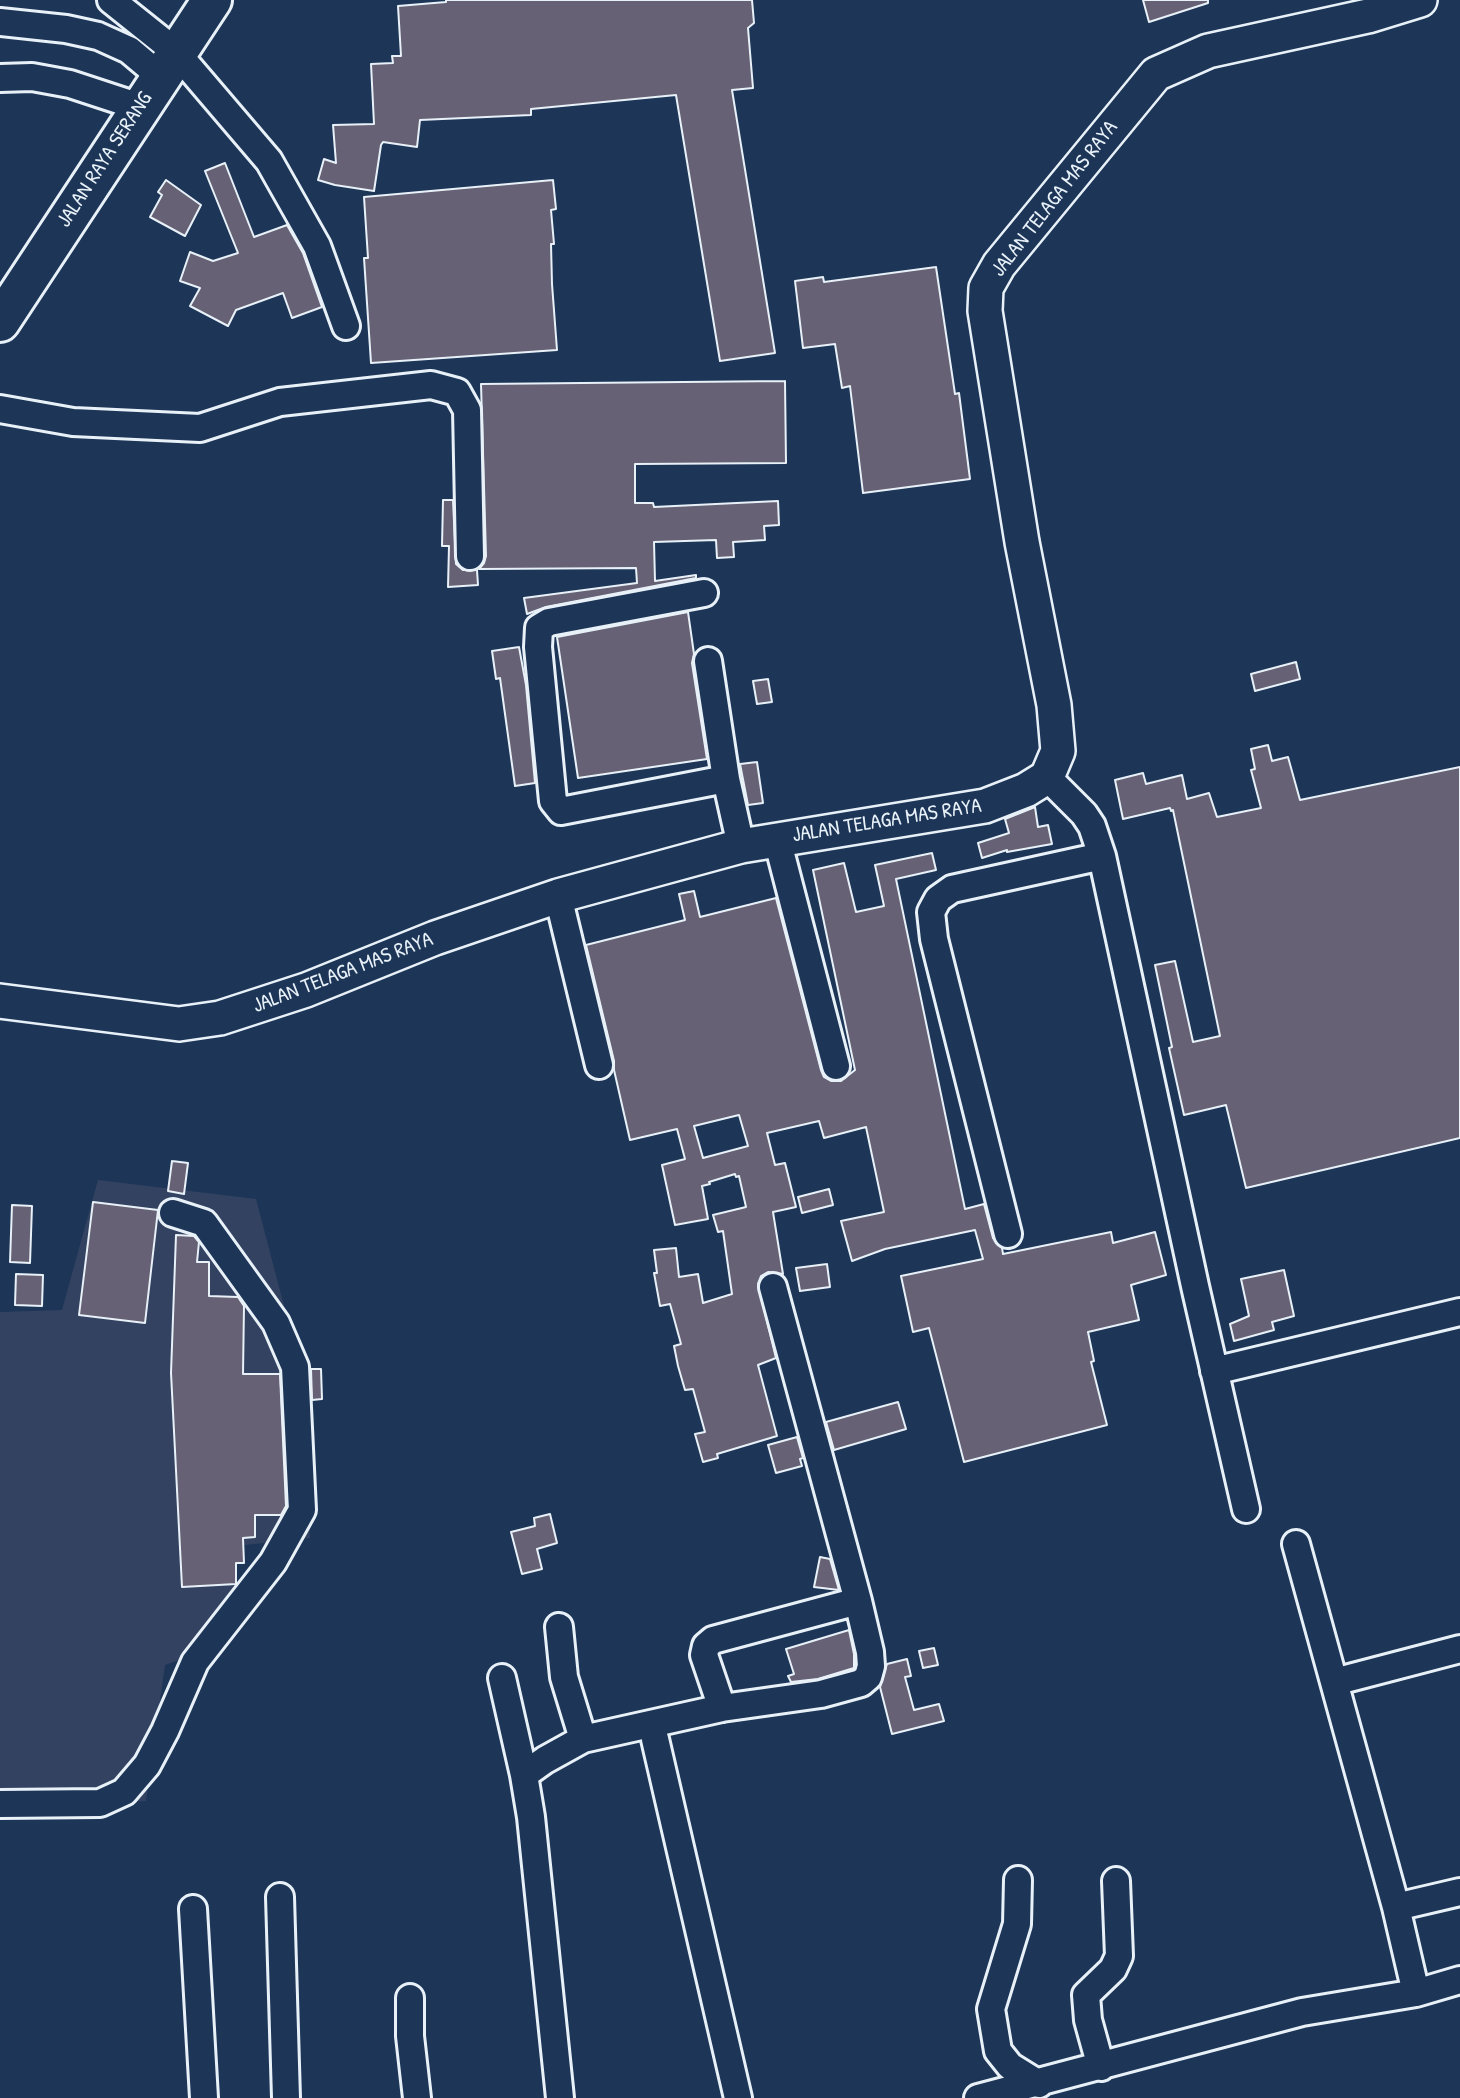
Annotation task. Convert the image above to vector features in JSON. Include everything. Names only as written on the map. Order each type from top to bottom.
[{"type":"highway","name":"JALAN RAYA SERANG","points":[[0,322],[212,0]]},
{"type":"main road","name":"JALAN TELAGA MAS RAYA","points":[[0,1001],[179,1024],[220,1018],[306,990],[435,938],[558,896],[741,846],[985,806],[1026,790],[1047,776],[1058,751],[1054,705],[1018,515],[985,311],[986,288],[999,265],[1156,74],[1208,51],[1366,8],[1420,0]]},
{"type":"street","points":[[111,0],[159,78]]},
{"type":"street","points":[[0,22],[66,29],[98,36],[129,50],[159,78],[269,161],[317,246],[346,326]]},
{"type":"street","points":[[0,78],[32,77],[70,84],[159,78]]},
{"type":"street","points":[[0,409],[73,422],[200,428],[280,402],[431,385],[457,392],[467,410],[470,556]]},
{"type":"street","points":[[704,593],[549,622],[538,628],[553,801],[561,811],[726,779]]},
{"type":"street","points":[[708,661],[726,779],[741,846]]},
{"type":"street","points":[[1047,776],[1084,814],[1092,826],[1102,856],[1246,1509]]},
{"type":"street","points":[[777,839],[836,1066]]},
{"type":"street","points":[[1008,1234],[934,939],[932,912],[938,899],[952,889],[1102,856]]},
{"type":"street","points":[[558,896],[598,1065]]},
{"type":"street","points":[[0,1804],[100,1803],[124,1792],[147,1765],[195,1662],[274,1562],[302,1510],[295,1367],[276,1323],[204,1223],[173,1213]]},
{"type":"street","points":[[524,1775],[545,1760],[583,1740],[722,1708],[821,1694],[861,1683],[868,1677],[871,1666],[870,1652],[858,1601],[773,1287]]},
{"type":"street","points":[[1214,1371],[1460,1312]]},
{"type":"street","points":[[1296,1544],[1396,1907],[1416,1993]]},
{"type":"street","points":[[722,1708],[704,1655],[706,1646],[713,1640],[858,1601]]},
{"type":"street","points":[[559,1627],[564,1677],[583,1740]]},
{"type":"street","points":[[1334,1682],[1460,1649]]},
{"type":"street","points":[[502,1678],[531,1817],[560,2098]]},
{"type":"street","points":[[655,1739],[738,2098]]},
{"type":"street","points":[[1018,1880],[1017,1924],[991,2009],[998,2052],[1010,2066],[1039,2084]]},
{"type":"street","points":[[1101,2067],[1088,2020],[1086,1995],[1113,1969],[1119,1956],[1116,1881]]},
{"type":"street","points":[[1396,1907],[1460,1892]]},
{"type":"street","points":[[280,1897],[286,2098]]},
{"type":"street","points":[[193,1909],[204,2098]]},
{"type":"street","points":[[978,2098],[1039,2084],[1302,2012],[1416,1993],[1460,1980]]},
{"type":"street","points":[[410,1998],[410,2036],[417,2098]]},
{"type":"shaded area","points":[[98,1180],[256,1199],[300,1367],[310,1538],[236,1546],[228,1643],[165,1665],[146,1801],[0,1806],[0,1312],[62,1310]]},
{"type":"building","points":[[446,0],[752,0],[754,23],[748,28],[753,88],[732,90],[775,353],[720,361],[676,95],[531,109],[531,115],[420,120],[417,147],[383,142],[381,145],[374,191],[318,180],[324,159],[336,163],[333,125],[374,124],[371,64],[393,63],[392,56],[401,56],[398,6]]},
{"type":"building","points":[[1143,0],[1208,0],[1208,3],[1149,22]]},
{"type":"building","points":[[225,163],[254,237],[287,225],[303,253],[322,307],[292,318],[283,293],[236,310],[228,326],[190,306],[200,288],[180,281],[190,252],[213,261],[238,253],[205,171]]},
{"type":"building","points":[[166,180],[201,205],[185,236],[150,217],[162,195],[158,192]]},
{"type":"building","points":[[553,180],[556,209],[551,210],[554,244],[551,244],[557,350],[371,363],[364,258],[368,258],[364,197]]},
{"type":"building","points":[[936,267],[955,394],[959,393],[970,479],[863,493],[850,386],[842,388],[835,344],[803,348],[795,281],[823,277],[824,282]]},
{"type":"building","points":[[785,381],[786,463],[635,464],[635,503],[653,503],[654,507],[778,501],[779,525],[764,526],[765,540],[733,542],[734,557],[717,558],[716,540],[654,542],[655,581],[696,575],[696,578],[546,607],[527,614],[524,598],[637,583],[636,568],[479,569],[486,556],[481,384]]},
{"type":"building","points":[[443,500],[453,500],[456,564],[463,570],[477,570],[478,585],[448,587],[449,546],[442,546]]},
{"type":"building","points":[[688,612],[694,654],[692,663],[707,759],[578,778],[557,637]]},
{"type":"building","points":[[519,647],[526,685],[535,783],[515,786],[500,678],[496,679],[492,651]]},
{"type":"building","points":[[1296,662],[1300,679],[1255,691],[1251,674]]},
{"type":"building","points":[[768,679],[772,702],[757,704],[753,681]]},
{"type":"building","points":[[1268,745],[1272,761],[1288,757],[1300,800],[1460,767],[1460,1138],[1246,1188],[1226,1105],[1184,1115],[1169,1048],[1172,1047],[1155,965],[1175,961],[1193,1042],[1220,1036],[1173,810],[1170,808],[1123,819],[1115,780],[1143,773],[1146,784],[1182,775],[1187,799],[1209,793],[1217,817],[1261,808],[1251,770],[1255,769],[1251,749]]},
{"type":"building","points":[[757,762],[763,803],[748,805],[740,764]]},
{"type":"building","points":[[1035,807],[1038,827],[1048,825],[1052,844],[1007,850],[982,858],[978,843],[1009,833],[1005,819]]},
{"type":"building","points":[[932,853],[936,870],[896,879],[965,1209],[984,1204],[993,1238],[1002,1248],[1003,1254],[1111,1232],[1113,1243],[1155,1232],[1166,1275],[1131,1285],[1139,1320],[1088,1332],[1094,1361],[1091,1362],[1107,1425],[964,1462],[929,1328],[913,1332],[901,1276],[983,1259],[975,1230],[885,1249],[852,1261],[841,1221],[884,1212],[866,1127],[824,1138],[819,1121],[767,1133],[775,1165],[785,1163],[796,1207],[773,1212],[783,1274],[768,1272],[761,1276],[758,1284],[776,1358],[758,1365],[777,1436],[717,1454],[718,1458],[703,1462],[695,1434],[705,1432],[693,1389],[685,1390],[678,1366],[674,1346],[681,1344],[670,1304],[660,1306],[654,1273],[657,1273],[654,1250],[676,1248],[679,1277],[698,1274],[703,1303],[732,1294],[723,1231],[718,1232],[713,1215],[746,1207],[739,1176],[736,1177],[735,1174],[702,1186],[708,1219],[675,1225],[662,1165],[685,1159],[677,1129],[630,1140],[586,945],[685,920],[679,894],[694,891],[700,917],[776,898],[821,1070],[824,1077],[831,1081],[841,1081],[855,1070],[813,870],[844,863],[856,912],[884,906],[875,865]],"holes":[[[739,1115],[748,1146],[703,1158],[694,1126]]]},
{"type":"building","points":[[172,1161],[188,1163],[184,1194],[168,1191]]},
{"type":"building","points":[[829,1189],[833,1205],[802,1213],[798,1197]]},
{"type":"building","points":[[93,1202],[158,1210],[145,1323],[79,1315]]},
{"type":"building","points":[[12,1205],[32,1206],[30,1263],[10,1262]]},
{"type":"building","points":[[176,1235],[194,1236],[199,1242],[197,1262],[209,1262],[209,1296],[238,1297],[244,1306],[243,1374],[280,1374],[286,1506],[281,1515],[255,1515],[255,1537],[243,1538],[244,1563],[236,1563],[236,1584],[182,1587],[171,1373]]},
{"type":"building","points":[[827,1264],[830,1287],[800,1291],[796,1268]]},
{"type":"building","points":[[1284,1270],[1294,1316],[1272,1322],[1274,1330],[1234,1341],[1230,1324],[1249,1316],[1241,1279]]},
{"type":"building","points":[[16,1274],[43,1275],[42,1306],[15,1305]]},
{"type":"building","points":[[311,1369],[321,1369],[322,1399],[312,1400]]},
{"type":"building","points":[[898,1402],[906,1429],[834,1450],[826,1422]]},
{"type":"building","points":[[797,1437],[803,1458],[800,1459],[802,1466],[776,1473],[768,1445]]},
{"type":"building","points":[[550,1514],[557,1543],[537,1549],[542,1569],[522,1574],[511,1532],[535,1526],[534,1518]]},
{"type":"building","points":[[820,1557],[830,1559],[839,1590],[814,1587]]},
{"type":"building","points":[[849,1630],[854,1668],[818,1679],[791,1682],[788,1676],[794,1674],[786,1649]]},
{"type":"building","points":[[934,1648],[938,1665],[923,1668],[919,1651]]},
{"type":"building","points":[[907,1659],[911,1676],[905,1677],[914,1710],[939,1704],[944,1721],[892,1734],[880,1687],[887,1664]]}]
